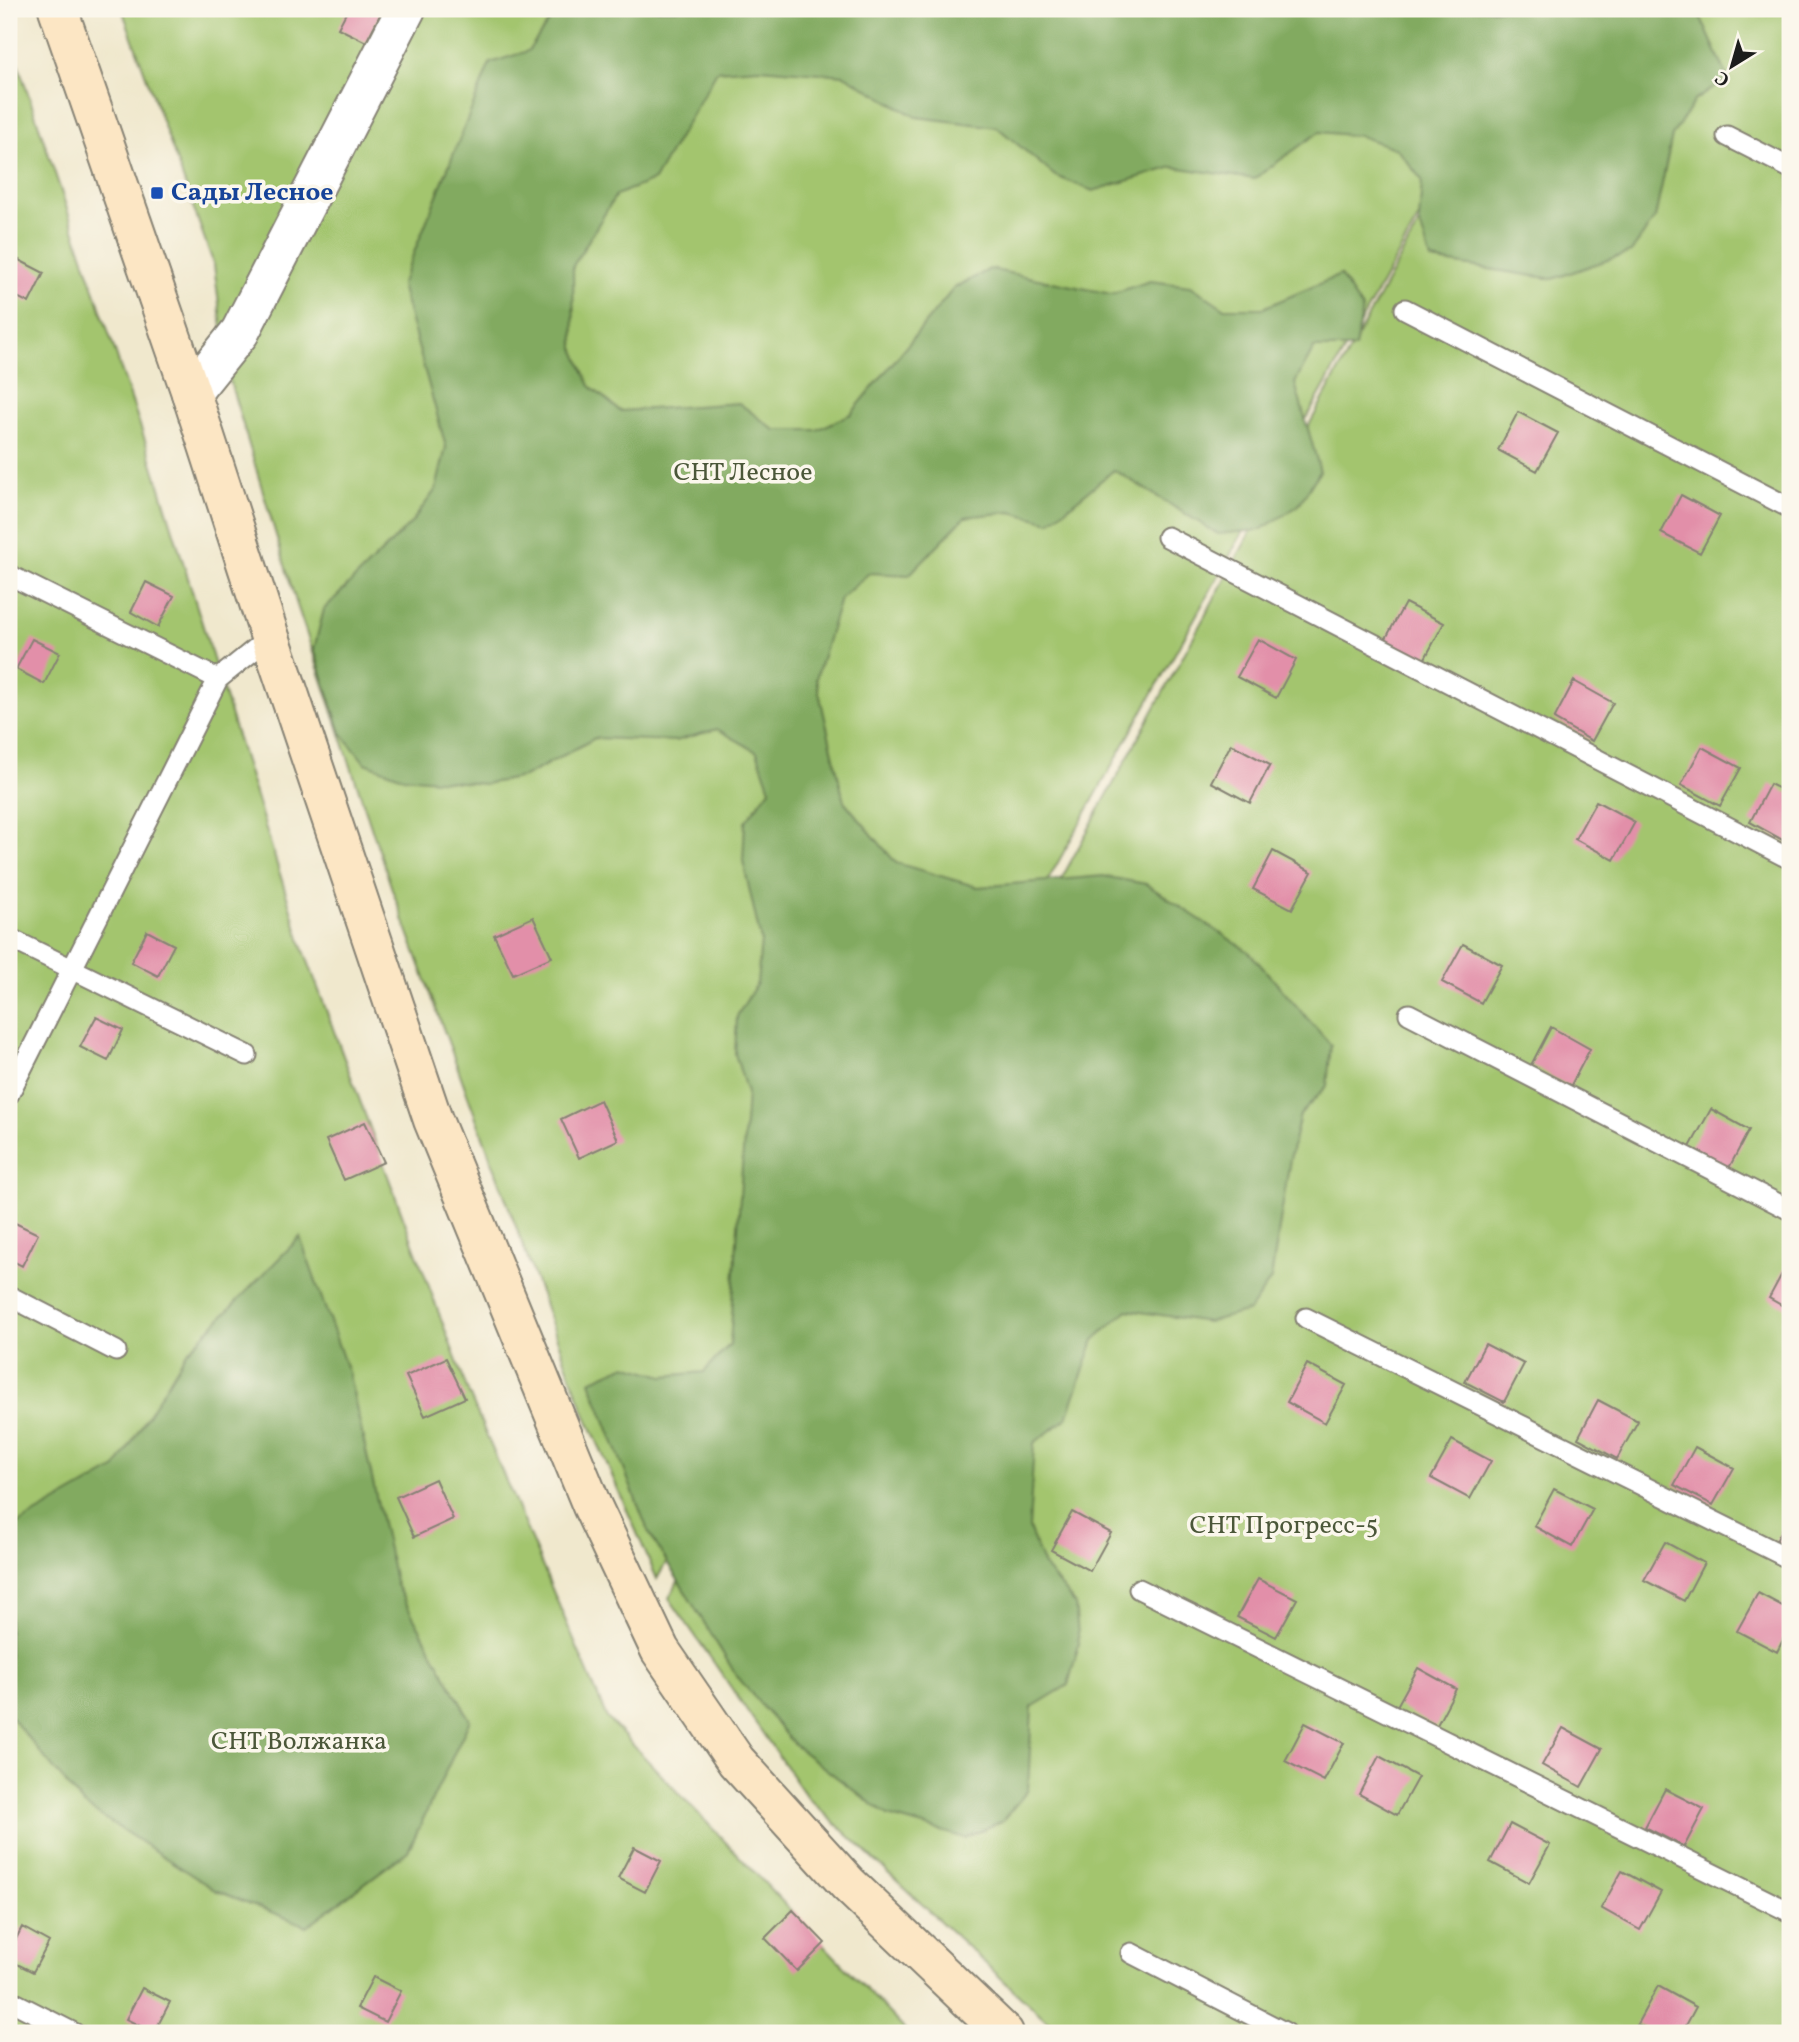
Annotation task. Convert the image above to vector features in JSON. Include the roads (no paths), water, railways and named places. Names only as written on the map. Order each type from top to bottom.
[{"type":"street","points":[[58,9],[191,393],[270,637],[433,1120],[592,1506],[660,1650],[736,1760],[848,1884],[1004,2033]]},
{"type":"street","points":[[191,393],[240,332],[406,9]]},
{"type":"lane","points":[[1727,136],[1790,168]]},
{"type":"lane","points":[[1405,309],[1790,508]]},
{"type":"lane","points":[[1167,537],[1790,859]]},
{"type":"lane","points":[[9,575],[218,679]]},
{"type":"lane","points":[[9,1094],[218,679],[270,637]]},
{"type":"lane","points":[[9,938],[247,1055]]},
{"type":"lane","points":[[1409,1014],[1790,1210]]},
{"type":"lane","points":[[9,1296],[116,1351]]},
{"type":"lane","points":[[1306,1318],[1790,1559]]},
{"type":"lane","points":[[1139,1588],[1790,1912]]},
{"type":"lane","points":[[1131,1952],[1286,2033]]},
{"type":"lane","points":[[9,2000],[74,2033]]},
{"type":"place","name":"Сады Лесное","points":[[157,193]]},
{"type":"park label","name":"СНТ Лесное","points":[[743,473]]},
{"type":"park label","name":"СНТ Прогресс-5","points":[[1284,1526]]},
{"type":"park label","name":"СНТ Волжанка","points":[[299,1742]]}]
